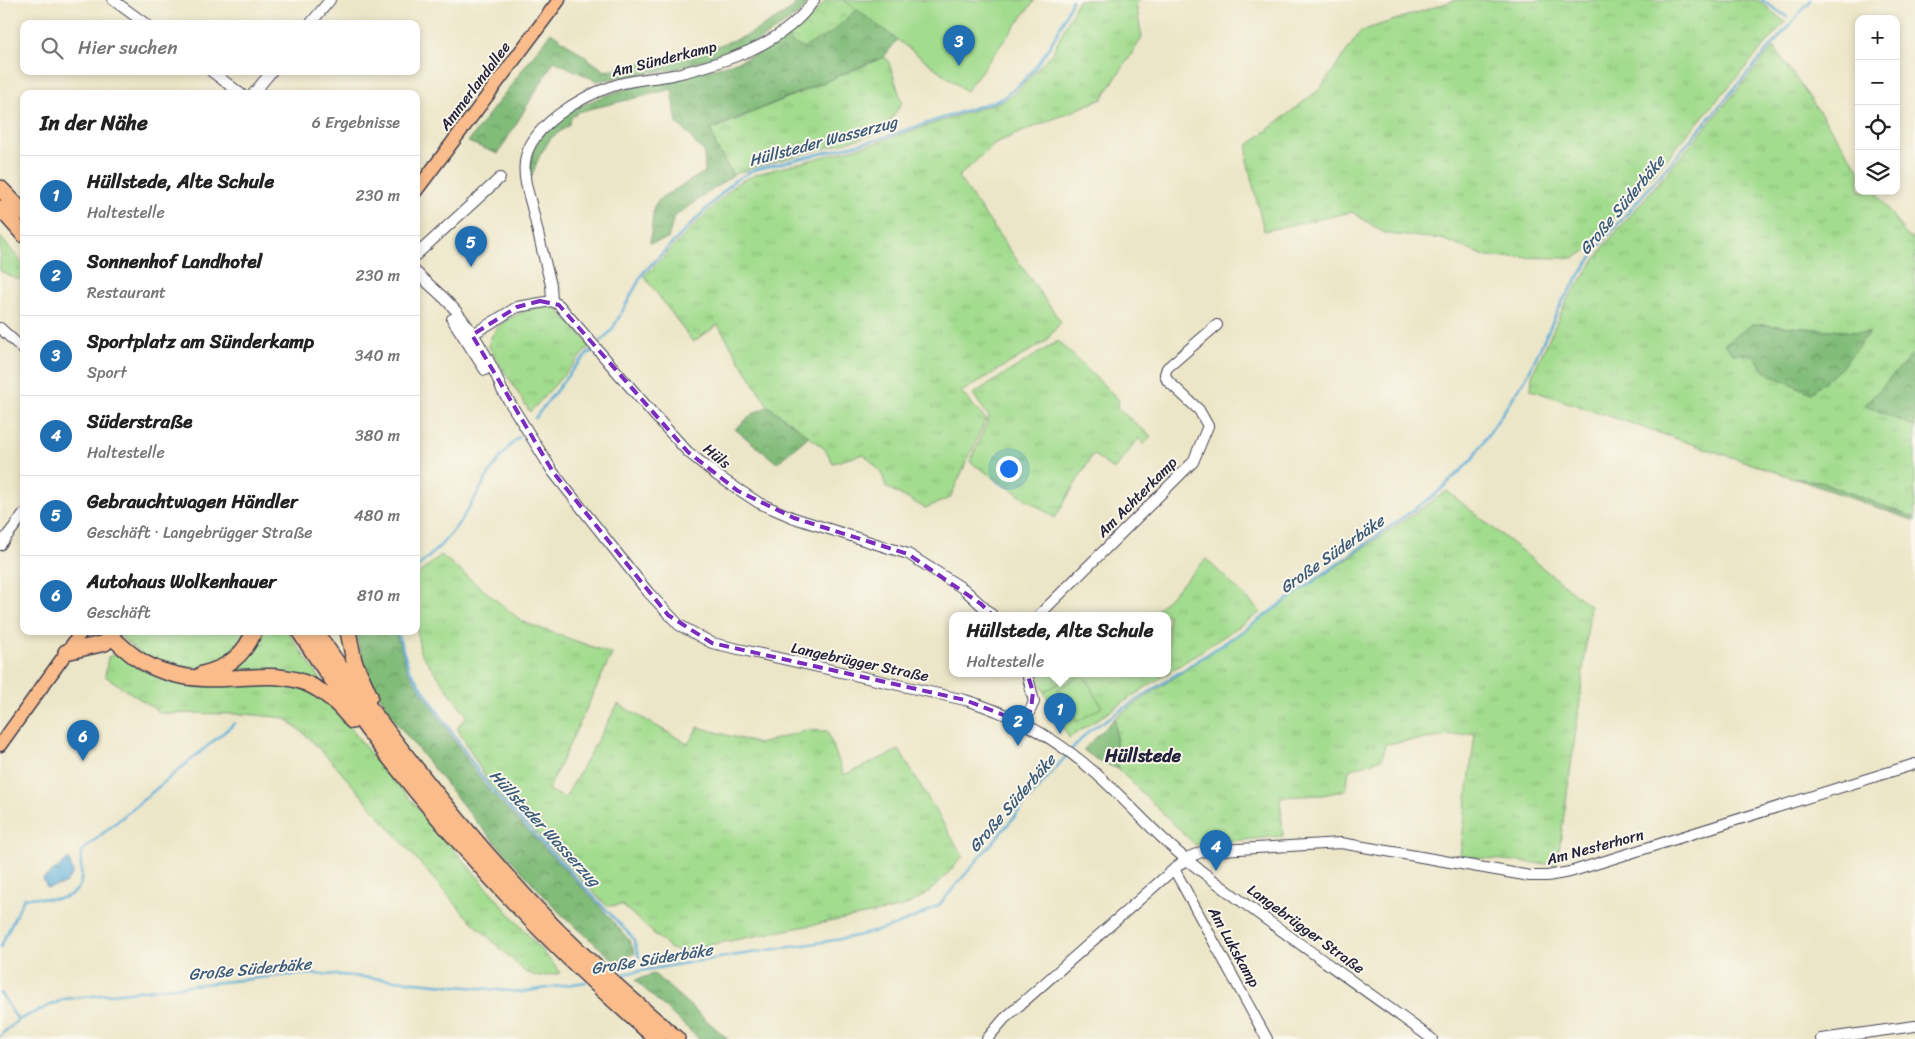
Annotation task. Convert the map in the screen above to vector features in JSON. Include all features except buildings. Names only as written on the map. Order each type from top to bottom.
[{"type":"highway","points":[[0,188],[20,209]]},
{"type":"highway","points":[[0,208],[20,230]]},
{"type":"highway","points":[[188,677],[210,672],[231,662],[246,648],[252,635]]},
{"type":"highway","points":[[302,635],[388,756],[466,850],[517,907],[574,955],[623,1000],[657,1039]]},
{"type":"highway","points":[[318,635],[386,732],[446,807],[574,955]]},
{"type":"highway","points":[[349,635],[361,680],[380,714],[386,732]]},
{"type":"highway","points":[[66,652],[106,637],[152,667],[188,677],[210,679],[280,676],[308,683],[332,699],[371,746],[388,756]]},
{"type":"highway","points":[[623,1000],[677,1039]]},
{"type":"main road","name":"Ammerlandallee","points":[[420,186],[559,0]]},
{"type":"main road","points":[[0,745],[79,635]]},
{"type":"street","points":[[113,0],[140,20]]},
{"type":"street","points":[[313,20],[330,0]]},
{"type":"street","name":"Am Sünderkamp","points":[[552,300],[551,284],[525,181],[526,158],[539,132],[570,106],[614,86],[673,75],[737,56],[803,17],[814,0]]},
{"type":"street","points":[[216,75],[236,90]]},
{"type":"street","points":[[256,90],[269,75]]},
{"type":"street","points":[[420,251],[500,178]]},
{"type":"street","name":"Langebrügger Straße","points":[[420,276],[438,294],[469,337],[493,380],[502,390],[554,472],[599,533],[668,615],[695,636],[734,649],[965,700],[990,708],[1024,723],[1077,758],[1186,859],[1432,1039]]},
{"type":"street","points":[[469,337],[517,307],[552,300]]},
{"type":"street","name":"Hüls","points":[[552,300],[559,305],[688,452],[718,476],[759,503],[794,518],[885,545],[912,556],[964,589],[989,612]]},
{"type":"street","name":"Am Achterkamp","points":[[1042,612],[1193,462],[1208,426],[1200,410],[1167,380],[1165,374],[1167,368],[1217,325]]},
{"type":"street","points":[[0,328],[20,346]]},
{"type":"street","points":[[0,545],[20,519]]},
{"type":"street","points":[[1024,723],[1034,702],[1028,677]]},
{"type":"street","name":"Am Nesterhorn","points":[[1186,859],[1204,851],[1341,842],[1530,876],[1547,876],[1570,872],[1624,856],[1915,764]]},
{"type":"street","points":[[987,1039],[1004,1019],[1186,859]]},
{"type":"street","name":"Am Lukskamp","points":[[1174,869],[1267,1039]]},
{"type":"street","points":[[1821,1039],[1915,1026]]},
{"type":"highlighted area","points":[[540,301],[559,305],[688,452],[738,491],[794,518],[908,554],[981,604],[1016,638],[1033,692],[1031,709],[1024,723],[965,700],[712,643],[668,615],[553,472],[472,335],[517,307]]},
{"type":"green space","points":[[798,0],[810,0],[800,14],[750,46],[675,69],[597,81],[554,61],[498,154],[468,142],[551,32],[605,71],[676,55],[689,56],[748,35],[791,10]]},
{"type":"green space","points":[[826,0],[844,0],[857,9],[831,33],[803,48],[790,41],[787,35],[809,20]]},
{"type":"green space","points":[[844,0],[1035,0],[966,91]]},
{"type":"green space","points":[[1078,0],[1140,0],[1136,4],[1142,38],[1102,99],[995,143],[958,177],[1061,322],[1045,342],[961,392],[986,419],[950,498],[925,508],[886,487],[882,473],[864,454],[833,463],[825,449],[768,406],[718,325],[693,342],[644,276],[737,183],[757,174],[879,142],[1005,100],[1016,92],[1053,52]]},
{"type":"green space","points":[[1456,0],[1758,0],[1785,22],[1586,251],[1574,258],[1487,257],[1442,239],[1386,234],[1352,212],[1264,231],[1247,160],[1248,145],[1320,89],[1361,31]]},
{"type":"green space","points":[[857,9],[897,40],[884,57],[711,129],[716,147],[733,175],[674,217],[668,239],[650,243],[654,206],[662,197],[705,172],[704,151],[677,124],[672,89],[578,112],[571,118],[569,125],[551,138],[539,157],[531,177],[535,147],[552,124],[580,106],[651,82],[747,58],[787,35],[790,41],[831,33]]},
{"type":"green space","points":[[1774,47],[1855,163],[1855,195],[1878,195],[1906,235],[1915,241],[1915,352],[1865,405],[1915,427],[1915,518],[1819,481],[1794,478],[1531,390],[1532,375],[1566,302],[1605,245]],"holes":[[[1753,324],[1868,334],[1767,373],[1752,354]]]},
{"type":"green space","points":[[884,57],[888,60],[902,102],[884,132],[755,167],[733,175],[716,147],[711,130]]},
{"type":"green space","points":[[0,237],[20,260],[20,280],[0,271]]},
{"type":"green space","points":[[549,306],[559,311],[591,345],[530,412],[489,347],[491,338],[503,323],[530,309]]},
{"type":"green space","points":[[1753,324],[1869,333],[1840,369],[1811,393],[1767,373],[1752,354],[1733,354],[1724,344]]},
{"type":"green space","points":[[1058,341],[1119,400],[1117,408],[1151,436],[1143,445],[1139,438],[1114,470],[1093,454],[1055,518],[970,462],[989,417],[973,394]]},
{"type":"green space","points":[[1915,352],[1915,427],[1865,405]]},
{"type":"green space","points":[[768,406],[809,436],[777,463],[735,429],[754,413]]},
{"type":"green space","points":[[1794,478],[1819,481],[1915,518],[1915,521]]},
{"type":"green space","points":[[1447,491],[1590,606],[1580,701],[1557,865],[1460,856],[1475,733],[1385,744],[1382,759],[1349,770],[1346,790],[1322,795],[1280,797],[1283,836],[1195,845],[1118,769],[1115,718]]},
{"type":"green space","points":[[441,555],[523,622],[612,654],[548,790],[565,798],[618,704],[688,744],[698,727],[759,744],[807,730],[827,731],[844,775],[899,750],[963,856],[927,893],[900,908],[678,951],[671,949],[622,905],[607,906],[490,785],[457,728],[467,716],[420,652],[418,635],[420,635],[420,573]]},
{"type":"green space","points":[[1206,559],[1261,612],[1171,671],[1171,612],[1155,612]]},
{"type":"green space","points":[[119,635],[246,635],[234,651],[215,663],[205,666],[182,667],[170,665],[151,660]]},
{"type":"green space","points":[[254,635],[290,635],[324,684],[313,680],[210,676]]},
{"type":"green space","points":[[355,635],[396,635],[407,670],[484,785],[595,901],[629,940],[635,953],[617,963],[559,912],[474,819],[396,722],[370,681]]},
{"type":"green space","points":[[119,655],[135,665],[170,680],[189,684],[284,683],[309,690],[318,696],[344,720],[365,747],[561,973],[540,977],[525,972],[466,916],[335,765],[307,736],[285,718],[246,714],[161,713],[105,676],[108,657]]},
{"type":"green space","points":[[1036,677],[1070,677],[1044,692]]},
{"type":"green space","points":[[1070,677],[1162,677],[1069,738],[1044,692]]},
{"type":"green space","points":[[1078,677],[1085,677],[1102,707],[1077,722],[1058,689]]},
{"type":"green space","points":[[1115,718],[1118,769],[1099,761],[1083,750]]},
{"type":"green space","points":[[654,974],[728,1039],[699,1039],[635,980]]},
{"type":"water","points":[[69,859],[73,873],[65,884],[47,888],[43,879]]},
{"type":"waterway","name":"Hüllsteder Wasserzug","points":[[601,341],[612,330],[643,273],[735,180],[754,170],[879,139],[1001,99],[1035,68],[1060,29],[1072,0]]},
{"type":"waterway","points":[[1762,0],[1787,17]]},
{"type":"waterway","name":"Große Süderbäke","points":[[1070,751],[1089,731],[1246,629],[1436,494],[1471,461],[1527,376],[1562,302],[1599,246],[1811,0]]},
{"type":"waterway","name":"Hüllsteder Wasserzug","points":[[535,418],[573,369],[593,349]]},
{"type":"waterway","name":"Hüllsteder Wasserzug","points":[[420,565],[439,547],[454,529],[501,456],[519,437]]},
{"type":"waterway","name":"Hüllsteder Wasserzug","points":[[398,635],[409,669],[488,786],[633,938],[639,957]]},
{"type":"waterway","points":[[0,948],[24,898],[57,899],[72,894],[81,883],[81,856],[83,850],[235,723]]},
{"type":"waterway","name":"Große Süderbäke","points":[[614,976],[864,934],[884,929],[922,914],[940,904],[1067,755]]},
{"type":"waterway","name":"Große Süderbäke","points":[[0,1036],[18,1020],[64,999],[277,976],[341,975],[521,992],[586,982]]},
{"type":"waterway","points":[[0,993],[18,1020]]},
{"type":"place","name":"Sportplatz am Sünderkamp","points":[[959,66]]},
{"type":"place","name":"Gebrauchtwagen Händler","points":[[471,267]]},
{"type":"place","name":"Hüllstede, Alte Schule","points":[[1060,734]]},
{"type":"place","name":"Sonnenhof Landhotel","points":[[1018,746]]},
{"type":"place","name":"Autohaus Wolkenhauer","points":[[83,761]]},
{"type":"place","name":"Süderstraße","points":[[1216,871]]},
{"type":"district","name":"Hüllstede","points":[[1143,756]]}]
